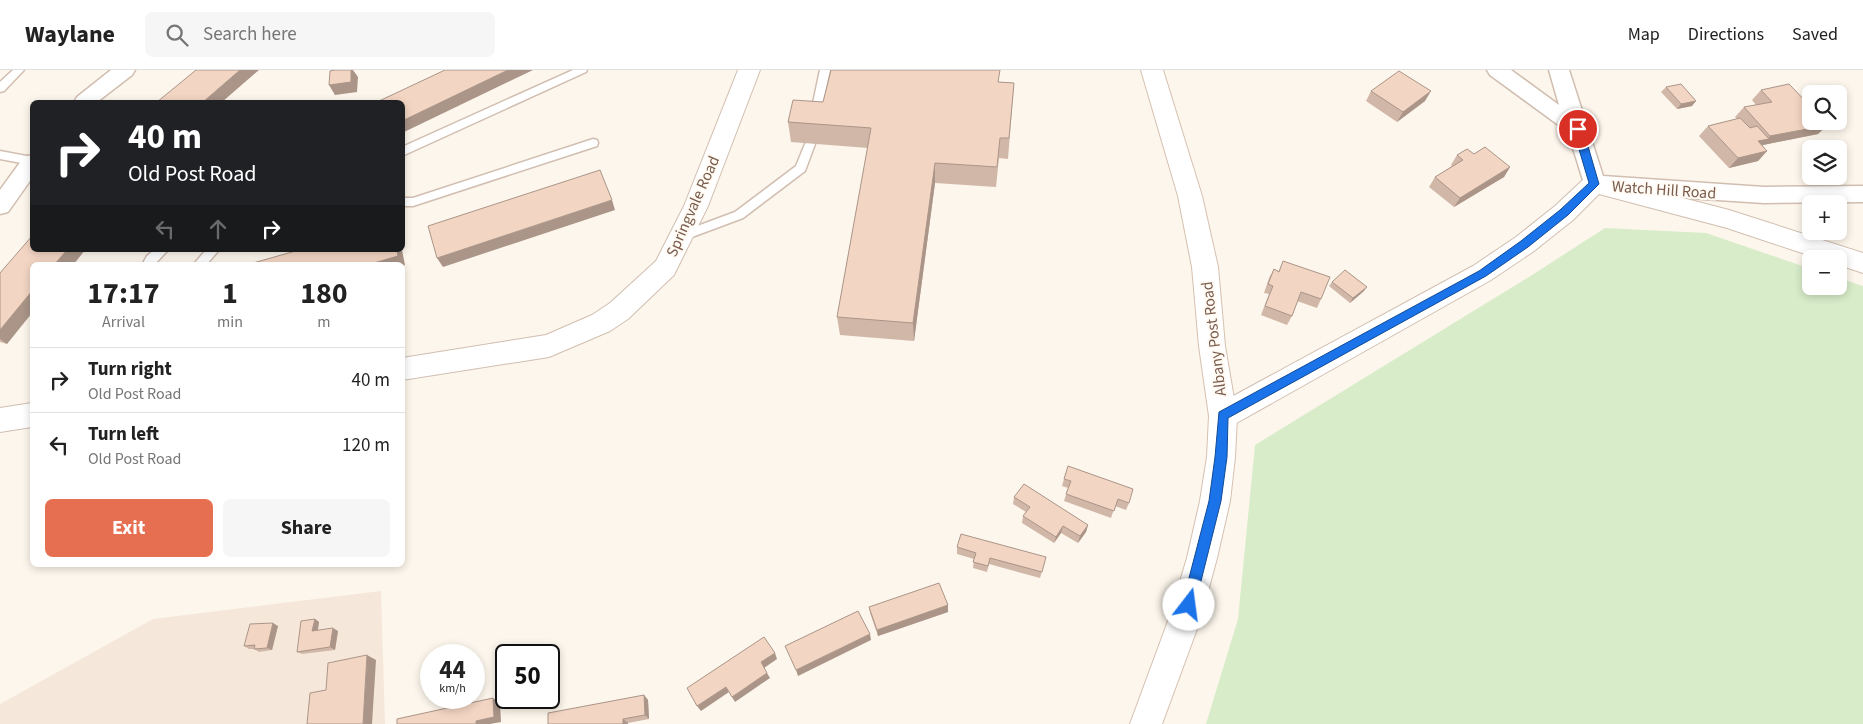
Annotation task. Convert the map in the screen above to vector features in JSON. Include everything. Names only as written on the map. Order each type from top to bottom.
[{"type":"street","points":[[87,100],[125,70]]},
{"type":"street","name":"Springvale Road","points":[[405,369],[549,346],[601,323],[619,311],[665,268],[696,206],[749,70]]},
{"type":"street","name":"Albany Post Road","points":[[1146,724],[1184,621],[1202,558],[1216,492],[1221,457],[1223,416],[1212,346],[1205,267],[1194,214],[1152,70]]},
{"type":"street","points":[[1497,70],[1578,129]]},
{"type":"street","points":[[1223,416],[1482,274],[1564,213],[1594,184],[1559,70]]},
{"type":"street","points":[[0,206],[30,165]]},
{"type":"street","name":"Watch Hill Road","points":[[1594,184],[1764,195],[1863,194]]},
{"type":"street","name":"Watch Hill Road","points":[[1594,184],[1729,219],[1863,263]]},
{"type":"street","points":[[0,420],[30,415]]},
{"type":"lane","points":[[0,88],[19,70]]},
{"type":"lane","points":[[405,151],[581,70]]},
{"type":"lane","points":[[814,122],[825,70]]},
{"type":"lane","points":[[405,202],[414,202],[593,143]]},
{"type":"lane","points":[[680,237],[739,215],[801,168],[810,144]]},
{"type":"lane","points":[[0,155],[30,162]]},
{"type":"lane","points":[[149,262],[151,258],[159,252]]},
{"type":"lane","points":[[203,262],[211,252]]},
{"type":"shaded area","points":[[381,591],[385,724],[0,724],[0,704],[153,619]]},
{"type":"green space","points":[[1605,228],[1706,233],[1802,266],[1802,295],[1847,295],[1847,281],[1863,286],[1863,724],[1206,724],[1238,619],[1255,445],[1529,277]]},
{"type":"building","points":[[196,70],[240,70],[205,100],[159,100]]},
{"type":"building","points":[[351,70],[351,82],[329,85],[330,71]]},
{"type":"building","points":[[445,70],[508,70],[405,120],[405,100],[381,100]]},
{"type":"building","points":[[831,70],[1000,70],[998,82],[1014,83],[1009,138],[1000,138],[997,167],[935,163],[913,323],[837,317],[871,128],[788,122],[793,100],[823,102]]},
{"type":"building","points":[[1399,71],[1431,91],[1403,112],[1371,91]]},
{"type":"building","points":[[1681,84],[1696,101],[1681,104],[1666,87]]},
{"type":"building","points":[[1789,84],[1802,98],[1802,130],[1770,136],[1744,107],[1772,102],[1761,90]]},
{"type":"building","points":[[1740,118],[1750,128],[1757,126],[1769,139],[1758,141],[1767,151],[1738,158],[1708,126]]},
{"type":"building","points":[[1485,147],[1510,167],[1460,198],[1435,177],[1463,160],[1457,155],[1467,149],[1474,154]]},
{"type":"building","points":[[600,170],[612,200],[437,258],[428,226]]},
{"type":"building","points":[[30,238],[30,252],[65,252],[57,262],[30,262],[30,293],[0,330],[0,273]]},
{"type":"building","points":[[292,252],[397,252],[398,256],[377,262],[257,262]]},
{"type":"building","points":[[1283,261],[1330,277],[1321,299],[1301,292],[1292,316],[1265,306],[1273,286],[1268,284],[1274,269],[1279,272]]},
{"type":"building","points":[[1345,270],[1367,287],[1353,298],[1332,282]]},
{"type":"building","points":[[1068,466],[1133,489],[1129,503],[1118,499],[1114,511],[1066,494],[1071,481],[1064,479]]},
{"type":"building","points":[[1024,484],[1088,525],[1080,536],[1063,526],[1056,537],[1023,516],[1030,507],[1014,497]]},
{"type":"building","points":[[961,534],[1046,557],[1042,572],[990,558],[988,566],[973,562],[976,553],[957,547]]},
{"type":"building","points":[[939,583],[948,605],[877,630],[869,607]]},
{"type":"building","points":[[858,611],[870,634],[796,670],[785,646]]},
{"type":"building","points":[[315,619],[312,631],[333,628],[330,647],[297,652],[301,621]]},
{"type":"building","points":[[273,623],[267,648],[254,649],[255,645],[244,646],[250,624]]},
{"type":"building","points":[[764,637],[775,653],[761,662],[767,673],[732,697],[726,687],[697,706],[687,688]]},
{"type":"building","points":[[367,655],[363,724],[307,724],[310,693],[326,690],[328,663]]},
{"type":"building","points":[[644,695],[645,715],[623,719],[623,724],[548,724],[548,713]]},
{"type":"building","points":[[493,698],[494,717],[476,721],[476,724],[397,724],[397,719],[443,709],[485,709],[485,700]]},
{"type":"route","points":[[1189,605],[1215,501],[1221,457],[1223,416],[1482,274],[1525,244],[1564,213],[1594,184],[1578,129]]}]
